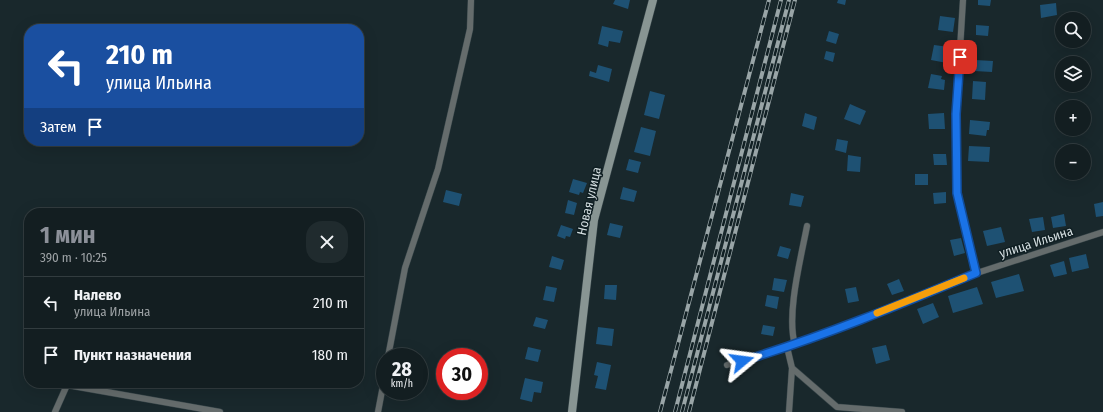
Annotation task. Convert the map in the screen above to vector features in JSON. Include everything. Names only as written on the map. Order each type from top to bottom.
[{"type":"street","points":[[390,348],[405,268],[438,169],[470,29],[471,0]]},
{"type":"street","name":"Новая улица","points":[[572,412],[594,220],[653,0]]},
{"type":"street","points":[[963,0],[956,114],[957,193],[976,273]]},
{"type":"street","points":[[795,344],[792,336],[793,305],[806,226]]},
{"type":"street","name":"улица Ильина","points":[[727,365],[787,347],[898,305],[976,273],[1103,232]]},
{"type":"street","points":[[787,347],[792,368],[789,412]]},
{"type":"street","points":[[792,368],[837,407],[902,412]]},
{"type":"street","points":[[55,412],[66,388]]},
{"type":"street","points":[[84,388],[220,412]]},
{"type":"street","points":[[378,412],[380,400]]},
{"type":"building","points":[[615,0],[630,0],[628,9],[613,4]]},
{"type":"building","points":[[838,0],[846,0],[845,5],[837,3]]},
{"type":"building","points":[[978,0],[991,0],[990,6],[978,5]]},
{"type":"building","points":[[1056,3],[1057,12],[1055,12],[1055,15],[1041,18],[1040,5]]},
{"type":"building","points":[[940,16],[955,18],[953,32],[938,30]]},
{"type":"building","points":[[976,25],[989,26],[988,36],[976,35]]},
{"type":"building","points":[[602,26],[623,31],[620,43],[609,41],[608,47],[598,44]]},
{"type":"building","points":[[829,31],[839,34],[836,44],[826,41]]},
{"type":"building","points":[[934,45],[949,47],[947,63],[931,60]]},
{"type":"building","points":[[826,51],[835,53],[833,62],[824,59]]},
{"type":"building","points":[[975,60],[993,61],[992,72],[974,71]]},
{"type":"building","points":[[598,65],[612,69],[609,82],[589,76],[590,71],[596,73]]},
{"type":"building","points":[[931,74],[942,76],[941,79],[945,80],[944,90],[928,88]]},
{"type":"building","points":[[973,81],[986,82],[985,100],[972,99]]},
{"type":"building","points":[[650,91],[665,95],[659,119],[644,115]]},
{"type":"building","points":[[850,104],[866,111],[860,125],[844,119]]},
{"type":"building","points":[[805,113],[817,117],[814,130],[802,126]]},
{"type":"building","points":[[944,113],[945,129],[929,129],[928,114]]},
{"type":"building","points":[[970,120],[990,122],[989,130],[987,130],[986,136],[969,134]]},
{"type":"building","points":[[641,127],[656,131],[650,156],[634,152]]},
{"type":"building","points":[[837,139],[848,141],[846,153],[835,150]]},
{"type":"building","points":[[969,146],[990,147],[989,162],[968,161]]},
{"type":"building","points":[[933,154],[946,154],[947,165],[934,165]]},
{"type":"building","points":[[848,155],[861,157],[860,172],[847,171]]},
{"type":"building","points":[[629,159],[641,162],[638,173],[626,170]]},
{"type":"building","points":[[915,174],[928,174],[928,185],[915,185]]},
{"type":"building","points":[[573,179],[587,183],[583,193],[580,192],[579,195],[569,192]]},
{"type":"building","points":[[623,187],[637,191],[634,202],[620,199]]},
{"type":"building","points":[[446,190],[462,194],[459,206],[443,202]]},
{"type":"building","points":[[946,192],[946,203],[934,204],[933,193]]},
{"type":"building","points":[[791,193],[804,196],[801,207],[789,205]]},
{"type":"building","points":[[568,200],[577,203],[574,215],[565,213]]},
{"type":"building","points":[[1103,202],[1103,216],[1096,217],[1094,204]]},
{"type":"building","points":[[1064,214],[1066,226],[1053,228],[1051,217]]},
{"type":"building","points":[[1043,217],[1045,230],[1032,232],[1029,219]]},
{"type":"building","points":[[610,223],[623,226],[620,238],[607,235]]},
{"type":"building","points":[[561,225],[573,229],[570,237],[566,236],[565,239],[557,236]]},
{"type":"building","points":[[1001,227],[1005,242],[987,246],[983,231]]},
{"type":"building","points":[[961,238],[965,253],[954,256],[950,240]]},
{"type":"building","points":[[780,246],[791,249],[788,259],[777,256]]},
{"type":"building","points":[[1086,254],[1089,268],[1072,272],[1069,258]]},
{"type":"building","points":[[552,256],[564,260],[561,270],[549,267]]},
{"type":"building","points":[[1064,261],[1067,274],[1054,277],[1050,265]]},
{"type":"building","points":[[1019,274],[1024,291],[996,298],[991,282]]},
{"type":"building","points":[[774,278],[787,280],[784,292],[772,290]]},
{"type":"building","points":[[899,279],[904,291],[892,295],[887,284]]},
{"type":"building","points":[[605,285],[617,285],[616,300],[604,299]]},
{"type":"building","points":[[546,286],[557,288],[554,302],[543,300]]},
{"type":"building","points":[[856,287],[859,301],[848,303],[845,289]]},
{"type":"building","points":[[977,287],[983,304],[953,313],[948,296]]},
{"type":"building","points":[[767,295],[779,297],[777,309],[765,306]]},
{"type":"building","points":[[933,303],[939,317],[923,324],[917,309]]},
{"type":"building","points":[[536,317],[548,320],[545,329],[533,326]]},
{"type":"building","points":[[763,325],[775,327],[773,336],[761,334]]},
{"type":"building","points":[[598,327],[614,329],[612,346],[596,344]]},
{"type":"building","points":[[886,345],[890,360],[876,364],[872,348]]},
{"type":"building","points":[[528,347],[541,350],[538,362],[525,359]]},
{"type":"building","points":[[597,362],[611,365],[606,390],[595,388],[598,376],[594,375]]},
{"type":"building","points":[[525,378],[543,382],[541,393],[534,392],[532,402],[520,399]]},
{"type":"railway","points":[[660,412],[769,0]]},
{"type":"railway","points":[[675,412],[781,0]]},
{"type":"railway","points":[[682,412],[789,0]]},
{"type":"railway","points":[[689,412],[795,0]]},
{"type":"slow traffic","points":[[877,313],[964,278]]},
{"type":"route","points":[[742,361],[787,347],[898,305],[976,273],[957,193],[956,114],[960,57]]}]
